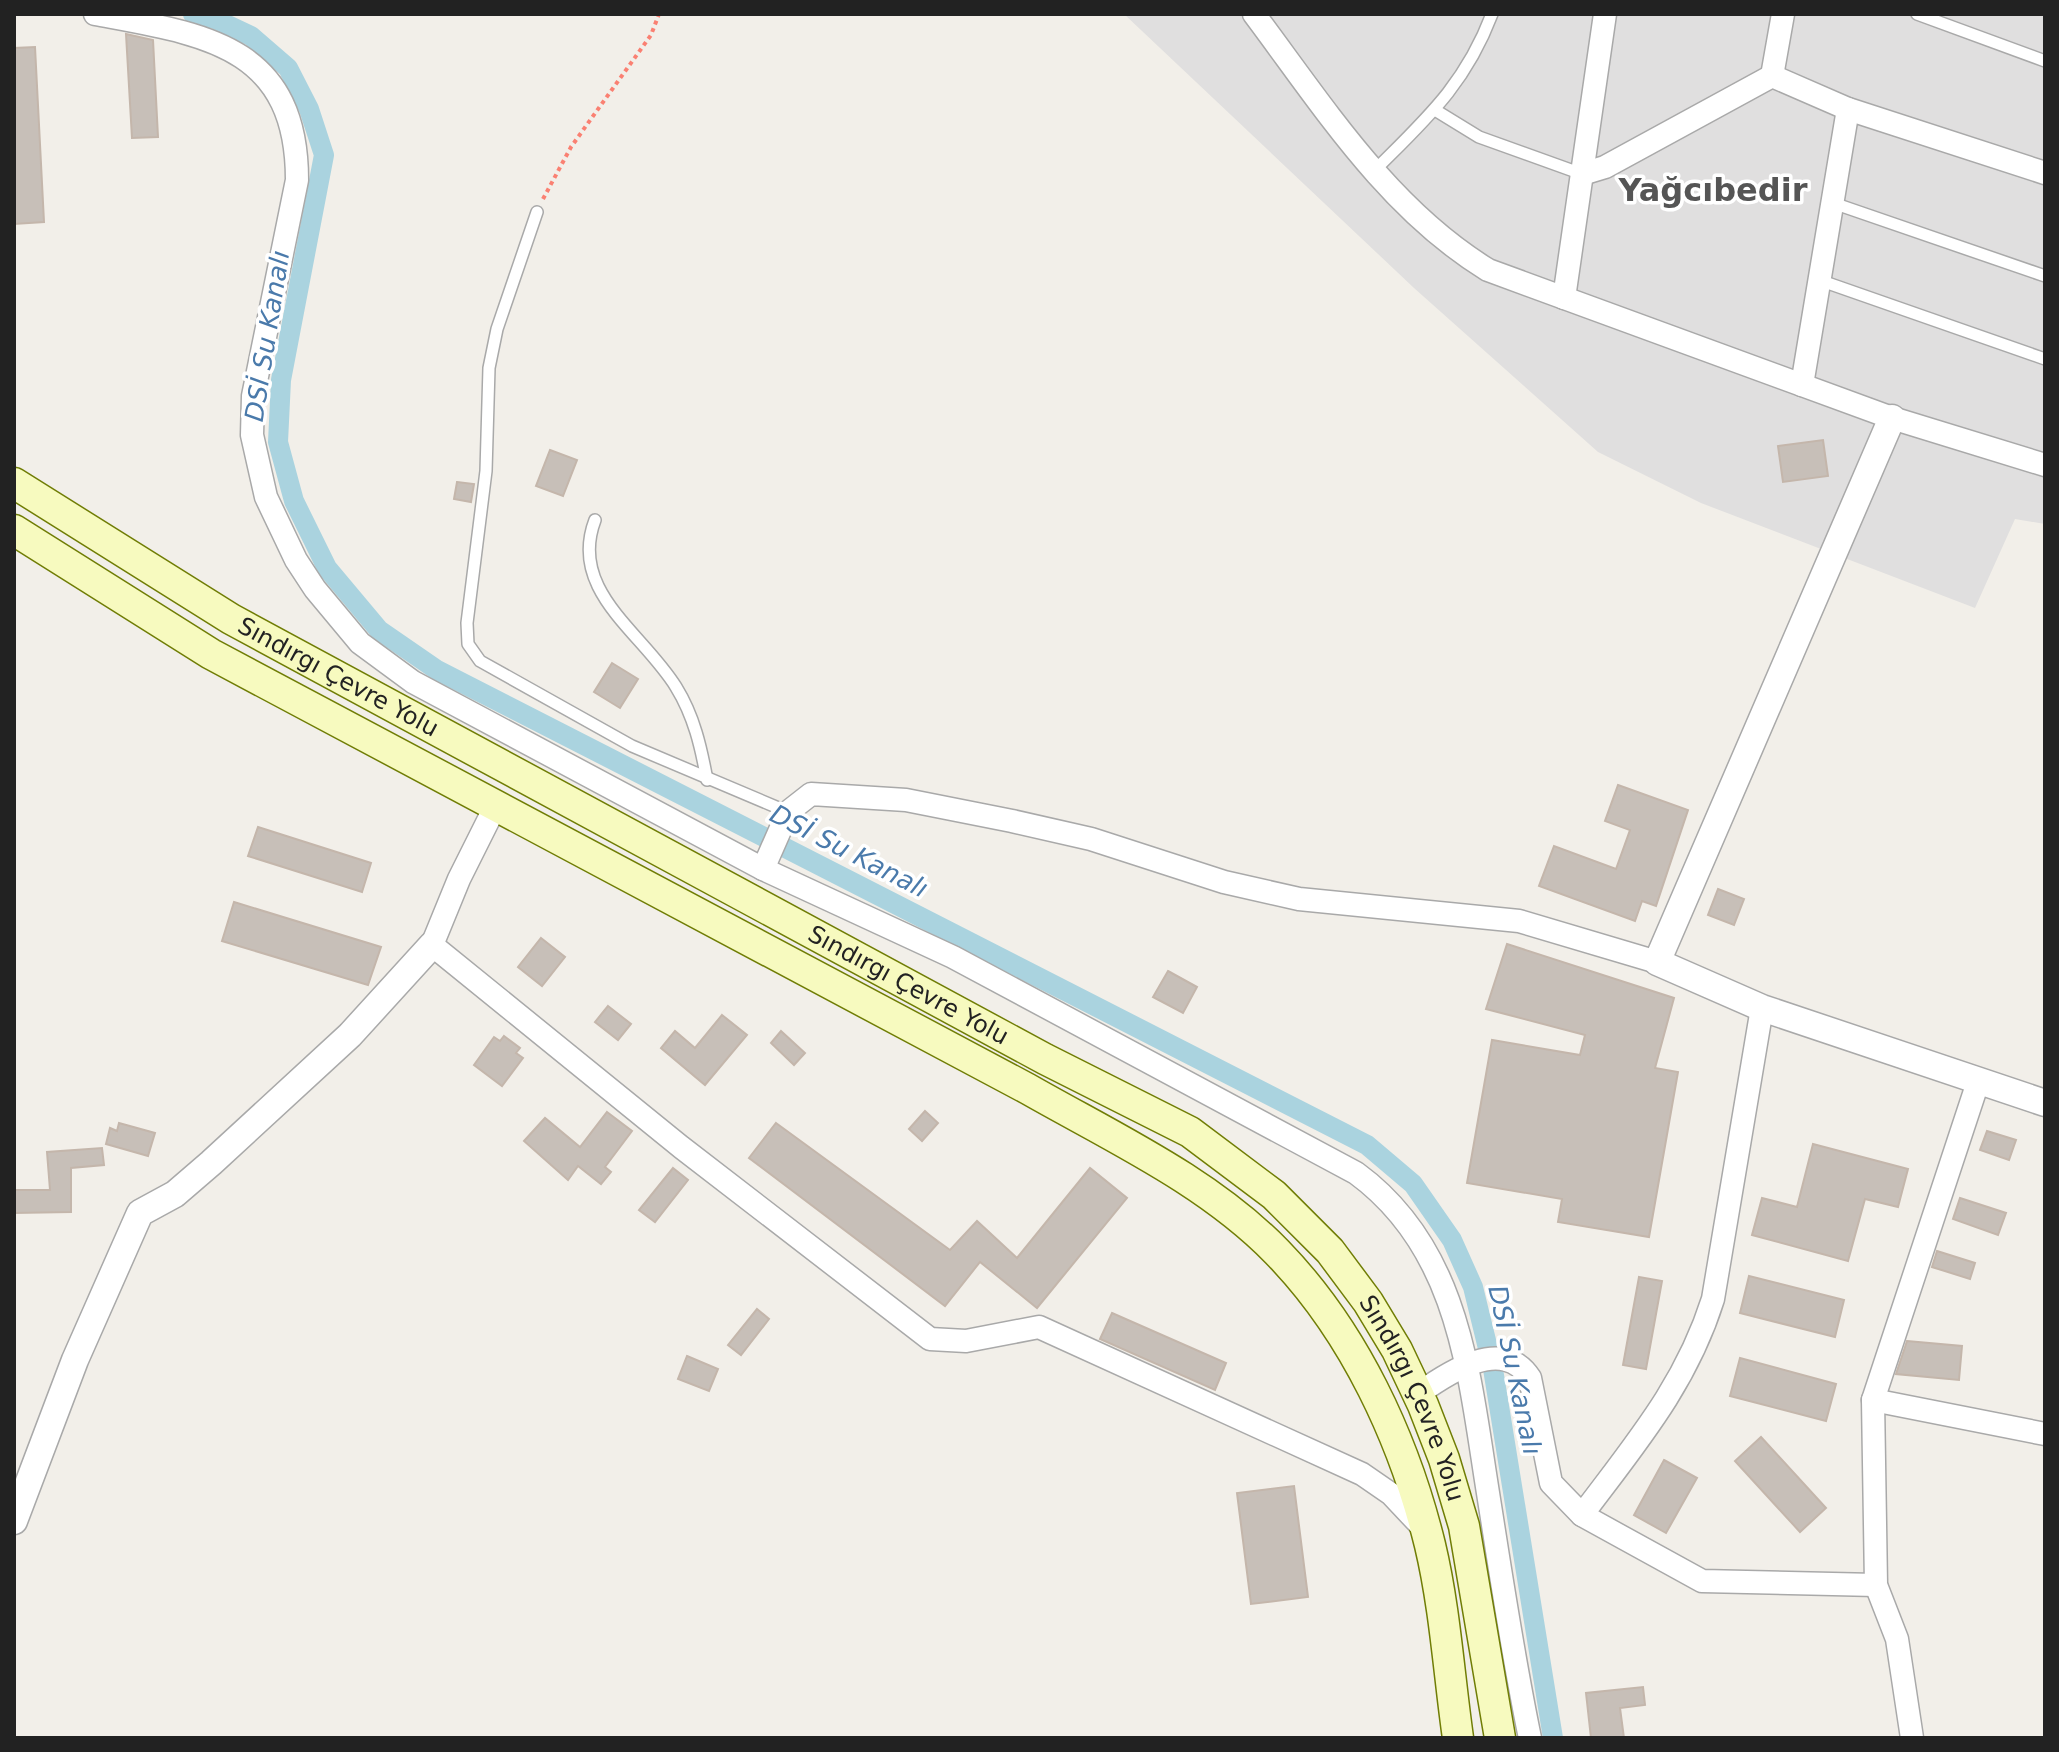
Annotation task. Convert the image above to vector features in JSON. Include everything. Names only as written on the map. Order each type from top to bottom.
[{"type":"main road","name":"Sındırgı Çevre Yolu","points":[[14,483],[231,619],[1045,1059],[1156,1113],[1223,1155],[1274,1195],[1330,1251],[1368,1302],[1418,1394],[1444,1459],[1464,1526],[1500,1738]]},
{"type":"main road","name":"Sındırgı Çevre Yolu","points":[[14,530],[211,654],[1028,1089],[1162,1166],[1227,1210],[1277,1252],[1347,1343],[1378,1397],[1413,1482],[1426,1531],[1458,1738]]},
{"type":"main road","points":[[495,807],[517,795],[675,859]]},
{"type":"street","points":[[95,14],[213,39],[256,69],[285,111],[297,157],[297,180],[253,396],[252,435],[266,497],[296,560],[336,616],[360,643],[413,682],[966,963],[1356,1173],[1397,1207],[1414,1229],[1442,1283],[1471,1366],[1530,1738]]},
{"type":"street","points":[[1254,14],[1374,171],[1463,255],[1488,270],[1892,418],[2045,465]]},
{"type":"street","points":[[1564,298],[1605,14]]},
{"type":"street","points":[[1772,76],[1783,14]]},
{"type":"street","points":[[1582,174],[1605,167],[1772,76]]},
{"type":"street","points":[[1772,76],[1848,109],[2045,173]]},
{"type":"street","points":[[1802,385],[1848,109]]},
{"type":"street","points":[[1657,962],[1892,418]]},
{"type":"street","points":[[766,861],[784,822],[801,799],[823,792],[906,800],[1091,839],[1262,892],[1519,921],[1657,962],[1762,1008],[2045,1103]]},
{"type":"street","points":[[14,1521],[75,1360],[140,1213],[175,1194],[211,1163],[350,1035],[432,945],[459,879],[495,807]]},
{"type":"street","points":[[432,945],[681,1147],[930,1339],[966,1341],[1039,1327],[1362,1474],[1391,1494],[1426,1531]]},
{"type":"street","points":[[1582,1515],[1659,1413],[1701,1339],[1713,1299],[1762,1008]]},
{"type":"street","points":[[1912,1738],[1897,1639],[1876,1585],[1873,1400],[1978,1082]]},
{"type":"street","points":[[1418,1394],[1455,1368],[1502,1357],[1520,1364],[1530,1378],[1551,1483],[1582,1515],[1702,1581],[1876,1585]]},
{"type":"street","points":[[1873,1400],[2045,1434]]},
{"type":"lane","points":[[1374,171],[1448,97],[1479,49],[1492,14]]},
{"type":"lane","points":[[1917,14],[2045,61]]},
{"type":"lane","points":[[1435,110],[1479,137],[1582,174]]},
{"type":"lane","points":[[1833,203],[2045,276]]},
{"type":"lane","points":[[537,212],[497,329],[489,368],[486,471],[467,623],[468,644],[480,661],[632,746],[707,780],[784,822]]},
{"type":"lane","points":[[1819,280],[2045,359]]},
{"type":"lane","points":[[595,520],[588,559],[596,587],[677,688],[695,725],[707,780]]},
{"type":"path","points":[[537,212],[559,166],[651,35],[659,14]]},
{"type":"shaded area","points":[[1124,14],[2045,14],[2045,524],[2015,519],[1975,608],[1701,503],[1598,452],[1414,288]]},
{"type":"building","points":[[126,34],[153,40],[158,137],[132,138]]},
{"type":"building","points":[[35,47],[44,222],[14,224],[14,48]]},
{"type":"building","points":[[1823,440],[1828,476],[1783,482],[1778,446]]},
{"type":"building","points":[[550,450],[577,460],[563,496],[536,486]]},
{"type":"building","points":[[457,482],[474,484],[471,502],[454,499]]},
{"type":"building","points":[[612,663],[638,679],[620,708],[594,692]]},
{"type":"building","points":[[1618,785],[1688,810],[1656,906],[1642,901],[1635,921],[1539,886],[1554,846],[1616,869],[1630,830],[1605,821]]},
{"type":"building","points":[[258,827],[371,863],[362,892],[248,856]]},
{"type":"building","points":[[1718,889],[1744,899],[1734,925],[1708,915]]},
{"type":"building","points":[[234,902],[381,947],[368,985],[222,941]]},
{"type":"building","points":[[541,938],[565,957],[542,986],[518,967]]},
{"type":"building","points":[[1507,944],[1674,998],[1655,1068],[1678,1072],[1649,1237],[1558,1222],[1562,1199],[1467,1183],[1492,1040],[1580,1055],[1585,1035],[1486,1009]]},
{"type":"building","points":[[1168,971],[1197,987],[1183,1013],[1153,997]]},
{"type":"building","points":[[608,1006],[631,1024],[618,1040],[595,1022]]},
{"type":"building","points":[[722,1015],[747,1035],[705,1085],[661,1048],[675,1031],[695,1048]]},
{"type":"building","points":[[781,1031],[805,1053],[794,1065],[771,1043]]},
{"type":"building","points":[[504,1036],[520,1048],[516,1053],[523,1058],[502,1086],[474,1065],[494,1037],[500,1041]]},
{"type":"building","points":[[925,1111],[938,1123],[922,1141],[909,1129]]},
{"type":"building","points":[[607,1112],[632,1131],[605,1167],[611,1172],[601,1184],[578,1166],[568,1180],[524,1141],[545,1118],[580,1147]]},
{"type":"building","points":[[119,1123],[155,1133],[148,1156],[106,1144],[110,1128],[117,1131]]},
{"type":"building","points":[[776,1123],[950,1250],[977,1221],[1017,1258],[1090,1168],[1127,1198],[1037,1308],[980,1262],[945,1306],[749,1158]]},
{"type":"building","points":[[1987,1131],[2016,1140],[2009,1160],[1980,1150]]},
{"type":"building","points":[[1813,1144],[1908,1169],[1898,1207],[1865,1199],[1848,1261],[1752,1235],[1762,1198],[1797,1207]]},
{"type":"building","points":[[102,1148],[104,1165],[71,1168],[71,1212],[14,1213],[14,1190],[50,1190],[47,1152]]},
{"type":"building","points":[[673,1168],[688,1180],[655,1222],[639,1210]]},
{"type":"building","points":[[1960,1198],[2006,1213],[1998,1235],[1953,1219]]},
{"type":"building","points":[[1937,1251],[1975,1263],[1970,1279],[1932,1267]]},
{"type":"building","points":[[1749,1276],[1844,1300],[1835,1337],[1740,1313]]},
{"type":"building","points":[[1639,1277],[1662,1281],[1646,1369],[1623,1365]]},
{"type":"building","points":[[757,1309],[769,1319],[741,1355],[728,1345]]},
{"type":"building","points":[[1112,1313],[1226,1363],[1215,1390],[1100,1339]]},
{"type":"building","points":[[1907,1341],[1962,1346],[1959,1380],[1896,1374]]},
{"type":"building","points":[[687,1356],[718,1369],[709,1391],[678,1379]]},
{"type":"building","points":[[1740,1358],[1836,1384],[1826,1421],[1730,1396]]},
{"type":"building","points":[[1761,1437],[1826,1508],[1800,1532],[1735,1461]]},
{"type":"building","points":[[1664,1460],[1697,1478],[1666,1533],[1634,1515]]},
{"type":"building","points":[[1294,1486],[1308,1597],[1251,1604],[1237,1493]]},
{"type":"building","points":[[1643,1687],[1645,1705],[1620,1708],[1624,1738],[1591,1738],[1586,1693]]},
{"type":"waterway","name":"DSİ Su Kanalı","points":[[193,14],[215,19],[251,36],[288,68],[309,109],[324,155],[281,380],[278,442],[294,501],[327,568],[379,630],[437,670],[1367,1145],[1413,1184],[1452,1240],[1473,1287],[1493,1369],[1553,1738]]},
{"type":"district","name":"Yağcıbedir","points":[[1713,190]]}]
